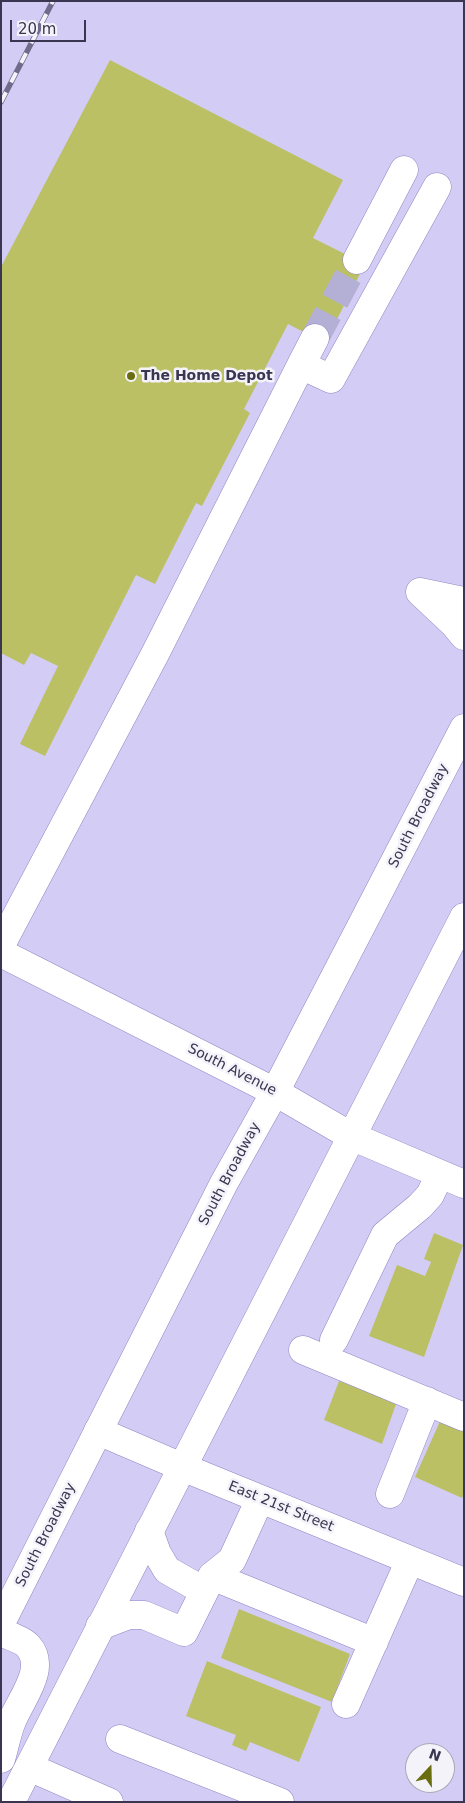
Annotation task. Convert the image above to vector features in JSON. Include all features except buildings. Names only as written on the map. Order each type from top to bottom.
[{"type":"main road","points":[[357,260],[404,170]]},
{"type":"main road","points":[[301,365],[330,379],[437,187]]},
{"type":"main road","points":[[1,945],[155,654],[315,338]]},
{"type":"main road","points":[[464,601],[420,592],[464,636]]},
{"type":"main road","name":"South Broadway","points":[[1,1623],[224,1183],[275,1092],[464,728]]},
{"type":"main road","points":[[11,1802],[464,917]]},
{"type":"main road","name":"South Avenue","points":[[1,953],[275,1092],[351,1136],[452,1179]]},
{"type":"main road","points":[[334,1340],[385,1235],[420,1206],[430,1195],[452,1179]]},
{"type":"main road","points":[[303,1350],[464,1416]]},
{"type":"main road","points":[[390,1494],[427,1401]]},
{"type":"main road","name":"East 21st Street","points":[[98,1431],[464,1582]]},
{"type":"main road","points":[[100,1626],[129,1615],[144,1615],[184,1632],[208,1584],[232,1560],[260,1499]]},
{"type":"main road","points":[[150,1531],[157,1553],[167,1570],[374,1642]]},
{"type":"main road","points":[[346,1704],[410,1560]]},
{"type":"main road","points":[[1,1632],[28,1645],[34,1655],[35,1665],[32,1678],[12,1721],[1,1759]]},
{"type":"main road","points":[[120,1739],[280,1802]]},
{"type":"main road","points":[[29,1767],[109,1802]]},
{"type":"tunnel","points":[[315,338],[357,260]]},
{"type":"railway","points":[[1,102],[53,1]]},
{"type":"place","name":"The Home Depot","points":[[131,376]]}]
